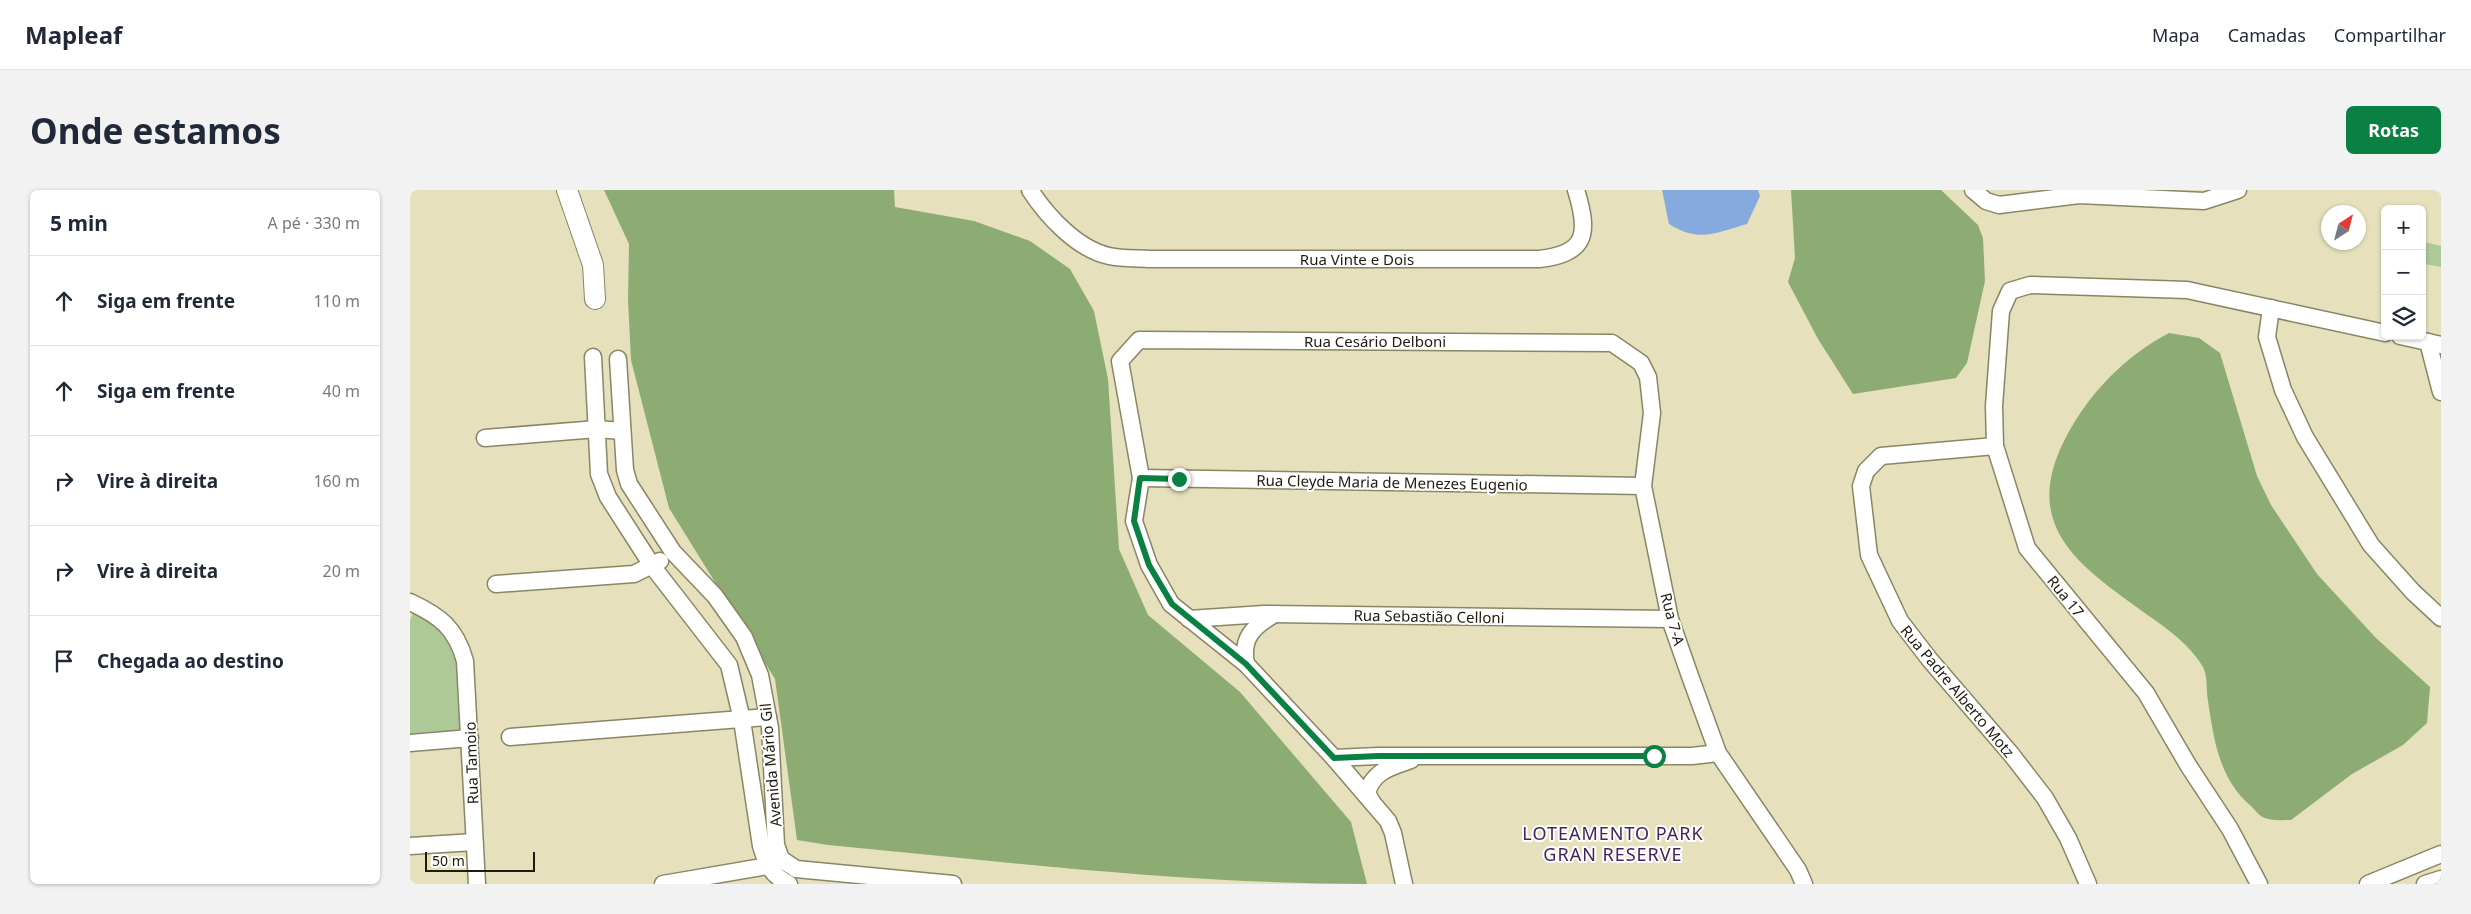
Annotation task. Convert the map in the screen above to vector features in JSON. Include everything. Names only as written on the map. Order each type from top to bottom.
[{"type":"street","points":[[567,190],[593,265],[596,299]]},
{"type":"street","name":"Rua Vinte e Dois","points":[[1030,190],[1039,204],[1076,238],[1098,253],[1110,257],[1152,259],[1539,259],[1555,258],[1573,250],[1581,239],[1584,224],[1576,190]]},
{"type":"street","points":[[1973,190],[1986,201],[1999,205],[2079,195],[2204,201],[2238,190]]},
{"type":"street","name":"Rua 17","points":[[2259,884],[2230,829],[2179,750],[2146,693],[2027,548],[1996,446],[1994,406],[2001,311],[2010,291],[2030,285],[2187,290],[2271,308]]},
{"type":"street","points":[[2381,332],[2271,308],[2267,336],[2283,390],[2305,437],[2371,545],[2413,592],[2441,618]]},
{"type":"street","name":"Rua Cesário Delboni","points":[[1140,478],[1120,362],[1139,340],[1612,342]]},
{"type":"street","points":[[2418,340],[2435,344],[2441,392]]},
{"type":"street","name":"Rua 7-A","points":[[1612,342],[1641,363],[1648,377],[1652,412],[1643,486],[1670,619],[1718,753],[1798,870],[1804,884]]},
{"type":"street","name":"Avenida Mário Gil","points":[[593,357],[599,474],[608,497],[653,566],[729,665],[742,720],[761,846],[774,863]]},
{"type":"street","name":"Avenida Mário Gil","points":[[618,358],[625,470],[630,484],[673,552],[715,596],[744,637],[760,675],[768,717],[776,845],[774,863]]},
{"type":"street","points":[[485,438],[597,429],[622,431]]},
{"type":"street","name":"Rua Padre Alberto Motz","points":[[1996,446],[1881,456],[1866,472],[1861,486],[1870,555],[1900,621],[2045,798],[2068,838],[2088,884]]},
{"type":"street","points":[[1140,478],[1134,521],[1149,565],[1172,604],[1188,619],[1246,664],[1334,758],[1388,820],[1394,833],[1404,884]]},
{"type":"street","name":"Rua Cleyde Maria de Menezes Eugenio","points":[[1140,478],[1643,486]]},
{"type":"street","points":[[496,584],[634,574],[653,566],[673,552]]},
{"type":"street","name":"Rua Tamoio","points":[[411,607],[444,622],[460,642],[466,669],[477,884]]},
{"type":"street","points":[[1246,664],[1244,647],[1250,632],[1258,624],[1274,614]]},
{"type":"street","name":"Rua Sebastião Celloni","points":[[1188,619],[1274,614],[1670,619]]},
{"type":"street","points":[[510,737],[768,717]]},
{"type":"street","points":[[410,743],[470,738]]},
{"type":"street","points":[[1334,758],[1422,756],[1692,756],[1718,753]]},
{"type":"street","points":[[1372,802],[1367,793],[1370,783],[1377,773],[1422,756]]},
{"type":"street","points":[[410,846],[474,842]]},
{"type":"street","points":[[2368,884],[2394,880],[2441,854]]},
{"type":"street","points":[[774,863],[779,878],[789,884]]},
{"type":"street","points":[[664,884],[774,863],[796,869],[898,881],[953,884]]},
{"type":"street","points":[[2425,884],[2441,879]]},
{"type":"green space","points":[[604,190],[894,190],[895,207],[974,221],[1030,241],[1070,269],[1094,311],[1108,379],[1119,549],[1148,615],[1240,692],[1351,822],[1367,884],[1232,880],[1097,871],[828,845],[797,840],[775,679],[669,508],[631,360],[628,300],[629,244]]},
{"type":"green space","points":[[1791,190],[1941,190],[1978,225],[1983,238],[1985,281],[1967,363],[1956,378],[1853,394],[1818,339],[1788,282],[1795,258]]},
{"type":"green space","points":[[2426,242],[2441,246],[2441,267],[2426,264]]},
{"type":"green space","points":[[2169,333],[2199,338],[2220,353],[2257,476],[2271,505],[2317,574],[2376,638],[2430,687],[2427,723],[2403,745],[2352,774],[2291,820],[2271,820],[2261,816],[2232,784],[2225,771],[2216,744],[2207,697],[2206,675],[2198,659],[2171,632],[2102,581],[2081,563],[2065,543],[2054,522],[2049,498],[2053,470],[2074,422],[2109,378],[2137,353]]},
{"type":"green space","points":[[415,608],[444,628],[458,647],[466,735],[410,739],[410,621]]},
{"type":"water","points":[[1662,190],[1758,190],[1760,196],[1747,224],[1716,233],[1699,235],[1680,230],[1669,224]]},
{"type":"district","name":"LOTEAMENTO PARK GRAN RESERVE","points":[[1613,843]]},
{"type":"route","points":[[1179,479],[1140,478],[1134,521],[1149,565],[1172,604],[1188,619],[1246,664],[1334,758],[1378,756],[1654,756]]}]
